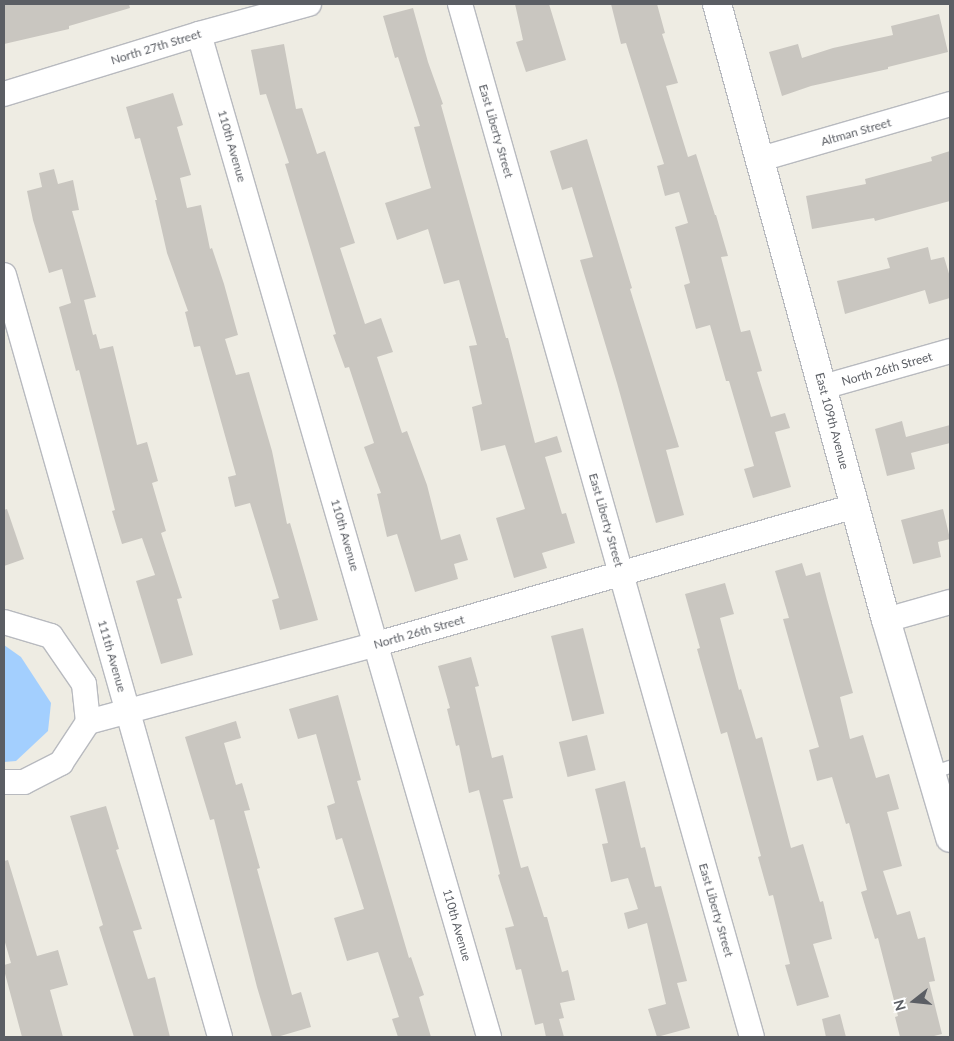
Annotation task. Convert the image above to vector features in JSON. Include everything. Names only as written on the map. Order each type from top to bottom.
[{"type":"street","name":"North 27th Street","points":[[4,94],[199,34],[309,4]]},
{"type":"street","name":"East Liberty Street","points":[[460,4],[752,1037]]},
{"type":"street","name":"East 109th Avenue","points":[[717,4],[886,620],[941,770],[950,838]]},
{"type":"street","name":"110th Avenue","points":[[199,34],[377,644],[489,1037]]},
{"type":"street","name":"Altman Street","points":[[761,159],[950,104]]},
{"type":"street","name":"111th Avenue","points":[[4,275],[220,1037]]},
{"type":"street","name":"North 26th Street","points":[[823,387],[950,351]]},
{"type":"street","name":"North 26th Street","points":[[88,722],[377,644],[621,572],[856,506]]},
{"type":"street","points":[[886,620],[950,602]]},
{"type":"street","points":[[4,622],[51,636],[84,684],[88,722],[60,763],[24,782],[4,782]]},
{"type":"water","points":[[4,645],[21,657],[51,703],[48,731],[16,761],[4,762]]},
{"type":"building","points":[[4,4],[129,4],[130,8],[69,26],[69,29],[4,44]]},
{"type":"building","points":[[515,4],[549,4],[566,60],[526,72],[516,42],[523,40]]},
{"type":"building","points":[[611,4],[657,4],[665,33],[662,34],[678,83],[666,86],[688,157],[696,154],[716,215],[728,256],[721,257],[741,332],[750,330],[762,371],[757,372],[771,417],[785,413],[790,428],[775,432],[791,487],[753,498],[744,469],[754,466],[729,381],[726,381],[710,325],[696,329],[684,285],[690,283],[675,227],[688,223],[679,192],[665,196],[657,166],[664,164],[626,43],[621,44]]},
{"type":"building","points":[[413,8],[428,62],[443,104],[441,105],[506,338],[508,338],[535,443],[557,436],[562,452],[545,457],[562,514],[566,513],[575,543],[542,553],[547,568],[514,578],[496,518],[525,509],[505,445],[481,451],[472,407],[482,404],[469,346],[477,345],[459,280],[444,284],[428,229],[397,240],[385,203],[431,188],[414,127],[420,126],[398,57],[395,58],[383,16]]},
{"type":"building","points":[[939,14],[948,52],[888,67],[888,69],[811,86],[782,96],[769,52],[798,44],[802,58],[833,48],[893,35],[891,26]]},
{"type":"building","points":[[284,44],[296,109],[302,108],[317,154],[325,151],[355,243],[340,248],[365,324],[381,318],[393,352],[377,357],[402,433],[407,431],[427,485],[441,540],[460,534],[468,560],[454,564],[458,579],[415,592],[397,534],[387,537],[377,494],[381,493],[364,447],[374,443],[349,367],[345,368],[333,335],[336,334],[285,164],[289,163],[266,94],[260,95],[251,50]]},
{"type":"building","points":[[173,93],[183,125],[177,127],[191,175],[180,178],[187,208],[201,205],[210,249],[212,248],[224,284],[238,335],[225,339],[236,375],[249,372],[272,451],[287,524],[290,523],[318,620],[280,630],[272,600],[279,598],[250,503],[235,507],[228,477],[236,475],[200,346],[194,347],[185,312],[188,311],[167,253],[155,200],[157,200],[140,138],[135,139],[126,107]]},
{"type":"building","points":[[587,139],[632,288],[630,289],[679,447],[666,450],[684,515],[656,523],[580,260],[593,257],[572,187],[562,190],[550,151]]},
{"type":"building","points":[[950,151],[950,201],[875,221],[874,218],[812,229],[806,196],[866,184],[865,179],[932,161],[931,157]]},
{"type":"building","points":[[54,169],[58,184],[73,180],[79,210],[72,211],[96,297],[84,300],[93,335],[96,334],[100,349],[113,346],[137,445],[147,442],[158,481],[152,483],[166,531],[161,533],[182,598],[177,599],[193,655],[161,664],[136,581],[155,575],[142,538],[122,544],[112,511],[115,510],[79,370],[76,371],[59,307],[71,303],[62,269],[49,273],[33,220],[27,191],[42,187],[39,173]]},
{"type":"building","points":[[928,247],[931,260],[944,257],[950,277],[950,298],[929,304],[925,290],[845,314],[837,281],[890,268],[887,258]]},
{"type":"building","points":[[902,421],[906,437],[950,425],[950,443],[911,453],[915,469],[887,476],[875,429]]},
{"type":"building","points":[[7,509],[24,559],[4,566],[4,510]]},
{"type":"building","points":[[943,509],[950,539],[938,542],[941,557],[913,564],[901,520]]},
{"type":"building","points":[[802,563],[806,576],[820,572],[853,693],[840,697],[850,739],[863,735],[876,778],[889,774],[899,809],[887,812],[902,866],[883,871],[897,915],[910,911],[918,939],[925,937],[935,981],[929,982],[942,1034],[930,1037],[900,1037],[895,1017],[898,1016],[878,938],[875,939],[861,892],[867,890],[849,823],[846,824],[832,777],[817,781],[809,750],[819,747],[783,619],[789,618],[775,571]]},
{"type":"building","points":[[725,583],[734,614],[720,618],[739,690],[741,689],[756,739],[762,737],[791,848],[803,844],[820,902],[823,901],[832,939],[813,944],[829,997],[797,1006],[785,965],[790,964],[773,895],[769,896],[758,857],[761,856],[727,732],[721,734],[697,649],[700,648],[685,594]]},
{"type":"building","points":[[583,628],[604,713],[572,721],[551,636]]},
{"type":"building","points":[[471,657],[479,686],[475,687],[492,758],[503,755],[513,798],[503,800],[521,868],[528,866],[544,917],[547,917],[562,972],[568,970],[575,1000],[560,1003],[564,1018],[559,1019],[564,1037],[546,1037],[543,1023],[535,1025],[521,969],[516,970],[505,928],[514,926],[498,875],[500,874],[479,790],[469,793],[459,745],[456,746],[447,709],[450,708],[438,666]]},
{"type":"building","points":[[338,695],[361,780],[357,781],[409,958],[411,957],[424,995],[419,997],[431,1037],[398,1037],[392,1019],[399,1017],[378,952],[347,961],[334,918],[364,909],[342,838],[336,840],[327,806],[335,803],[316,734],[298,739],[289,709]]},
{"type":"building","points":[[236,721],[241,738],[224,743],[236,785],[242,783],[250,810],[244,811],[260,868],[257,869],[292,995],[301,992],[311,1027],[277,1037],[272,1037],[257,987],[214,819],[210,820],[185,737]]},
{"type":"building","points":[[587,735],[596,770],[568,777],[559,742]]},
{"type":"building","points":[[625,781],[641,848],[645,847],[655,887],[661,886],[687,981],[677,983],[690,1028],[657,1037],[648,1009],[666,1004],[647,923],[628,929],[624,913],[638,909],[628,878],[611,882],[602,844],[608,843],[595,789]]},
{"type":"building","points":[[106,806],[119,849],[116,850],[142,929],[133,931],[148,979],[155,977],[170,1037],[134,1037],[99,927],[103,925],[70,816]]},
{"type":"building","points":[[8,860],[37,956],[58,950],[68,985],[50,990],[63,1037],[22,1037],[4,970],[4,965],[11,963],[4,939],[4,861]]},
{"type":"building","points":[[840,1014],[846,1037],[826,1037],[822,1019]]}]
